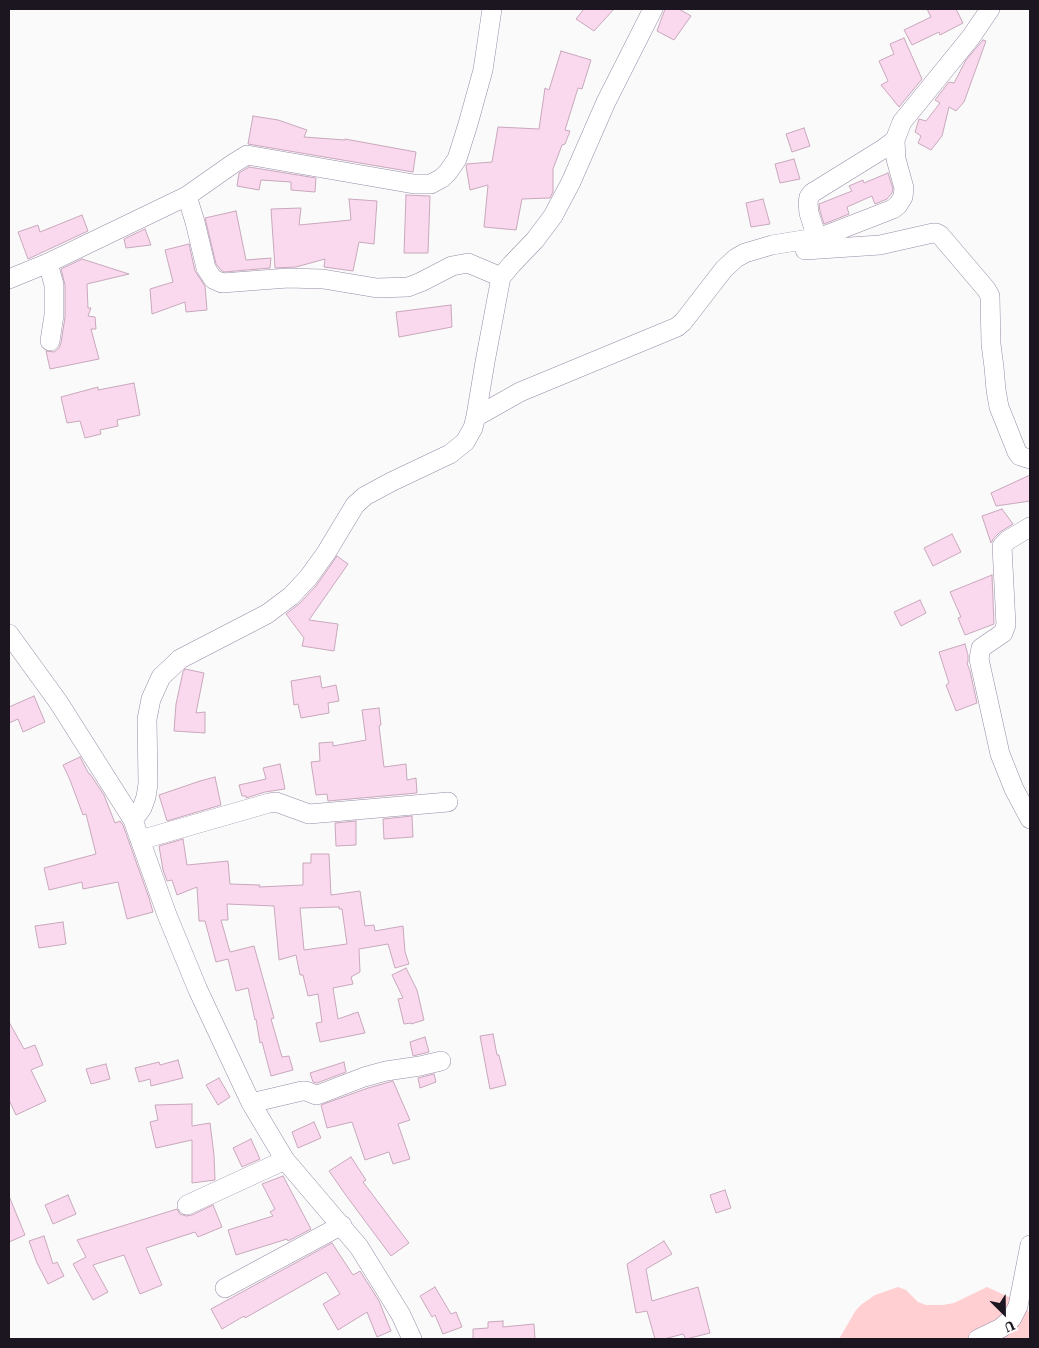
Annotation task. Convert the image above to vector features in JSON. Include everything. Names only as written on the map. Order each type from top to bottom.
[{"type":"street","points":[[9,280],[48,264],[187,196],[247,156],[414,184],[431,184],[442,178],[457,159],[468,124],[482,70],[492,9]]},
{"type":"street","points":[[133,820],[142,808],[146,798],[148,784],[147,719],[151,699],[161,677],[180,658],[267,614],[291,596],[308,578],[326,553],[355,505],[365,496],[450,454],[465,442],[473,428],[476,416],[501,278],[535,240],[553,216],[574,175],[606,102],[653,9]]},
{"type":"street","points":[[476,416],[520,392],[678,327],[730,263],[745,253],[772,245],[817,238],[893,209],[903,197],[904,188],[896,159],[895,140],[902,122],[971,37],[990,9]]},
{"type":"street","points":[[817,238],[809,213],[808,197],[895,140]]},
{"type":"street","points":[[187,196],[196,222],[206,268],[213,279],[222,283],[288,278],[323,279],[377,288],[408,287],[452,266],[468,263],[501,278]]},
{"type":"street","points":[[730,263],[807,250],[880,245],[932,233],[940,235],[990,296],[991,344],[999,408],[1017,452],[1020,456],[1030,459]]},
{"type":"street","points":[[48,264],[54,285],[54,314],[50,341]]},
{"type":"street","points":[[1030,527],[1008,540],[1002,546],[1006,625],[1003,633],[981,648],[979,659],[1000,754],[1014,789],[1030,819]]},
{"type":"street","points":[[9,634],[60,703],[133,820],[167,915],[198,990],[251,1103],[285,1160],[359,1247],[401,1315],[412,1339]]},
{"type":"street","points":[[140,840],[276,802],[309,814],[448,802]]},
{"type":"street","points":[[251,1103],[302,1091],[316,1095],[386,1071],[441,1061]]},
{"type":"street","points":[[187,1205],[285,1160]]},
{"type":"street","points":[[225,1288],[342,1225]]},
{"type":"street","points":[[978,1339],[1001,1328],[1012,1318],[1018,1306],[1030,1245]]},
{"type":"shaded area","points":[[898,1287],[906,1290],[918,1302],[926,1305],[943,1305],[954,1303],[987,1287],[1024,1304],[1030,1314],[1030,1339],[839,1339],[856,1310],[862,1304],[875,1295]]},
{"type":"building","points":[[584,9],[614,9],[594,31],[576,19]]},
{"type":"building","points":[[665,9],[679,9],[691,16],[674,40],[657,31]]},
{"type":"building","points":[[927,9],[956,9],[963,23],[940,35],[939,32],[912,45],[904,30],[931,17]]},
{"type":"building","points":[[904,38],[922,79],[899,107],[881,85],[888,81],[879,61],[894,54],[890,44]]},
{"type":"building","points":[[983,40],[986,41],[964,102],[956,111],[949,107],[942,136],[931,150],[918,143],[921,136],[915,132],[919,119],[926,121],[940,103],[935,100],[949,82],[954,83],[966,60]]},
{"type":"building","points":[[561,51],[591,60],[582,89],[578,88],[565,130],[570,131],[565,144],[562,145],[553,169],[553,192],[550,198],[522,199],[516,230],[484,227],[488,185],[470,190],[466,166],[467,164],[492,162],[498,127],[539,129],[545,88],[549,90]]},
{"type":"building","points":[[253,116],[278,120],[307,130],[304,137],[345,139],[416,152],[413,172],[248,144]]},
{"type":"building","points":[[804,128],[810,146],[792,152],[786,134]]},
{"type":"building","points":[[794,159],[800,179],[780,183],[775,164]]},
{"type":"building","points":[[249,167],[316,178],[315,192],[291,190],[291,182],[261,180],[259,190],[237,186],[239,173]]},
{"type":"building","points":[[888,173],[893,189],[887,199],[875,204],[872,196],[847,207],[849,214],[824,224],[819,204],[852,191],[849,186],[863,180],[864,183]]},
{"type":"building","points":[[406,195],[430,196],[428,253],[404,253]]},
{"type":"building","points":[[349,199],[377,201],[374,244],[359,242],[353,271],[324,267],[325,259],[296,267],[275,268],[271,209],[301,208],[299,225],[351,220]]},
{"type":"building","points":[[763,199],[770,224],[751,227],[746,203]]},
{"type":"building","points":[[236,211],[246,260],[271,258],[270,268],[224,272],[216,264],[205,218]]},
{"type":"building","points":[[82,215],[88,231],[28,259],[18,232],[38,225],[40,232]]},
{"type":"building","points":[[145,229],[151,245],[126,248],[124,239]]},
{"type":"building","points":[[189,244],[195,271],[205,286],[207,310],[186,312],[185,302],[152,314],[150,289],[173,282],[165,250]]},
{"type":"building","points":[[82,259],[129,274],[87,284],[88,308],[91,308],[88,316],[95,317],[96,329],[91,329],[99,359],[50,369],[46,351],[54,352],[59,348],[65,317],[65,285],[61,269]]},
{"type":"building","points":[[451,305],[452,327],[399,337],[396,312]]},
{"type":"building","points":[[134,383],[140,415],[117,420],[118,426],[100,430],[101,434],[85,438],[80,421],[67,423],[61,397],[98,387],[98,390]]},
{"type":"building","points":[[1030,475],[1030,501],[996,506],[991,493]]},
{"type":"building","points":[[1002,509],[1013,524],[1000,532],[991,543],[982,516]]},
{"type":"building","points":[[952,534],[961,552],[933,566],[924,548]]},
{"type":"building","points":[[337,556],[348,564],[309,620],[338,624],[334,651],[302,646],[304,638],[286,614],[299,604],[316,586]]},
{"type":"building","points":[[992,575],[994,624],[965,635],[958,618],[961,617],[950,592]]},
{"type":"building","points":[[920,600],[926,613],[901,626],[894,612]]},
{"type":"building","points":[[965,644],[968,655],[967,663],[977,703],[956,711],[946,685],[949,683],[939,652]]},
{"type":"building","points":[[185,669],[204,673],[196,713],[205,712],[205,733],[174,731],[176,704]]},
{"type":"building","points":[[320,676],[322,688],[336,685],[339,701],[328,703],[329,713],[301,718],[298,704],[294,705],[291,681]]},
{"type":"building","points":[[34,696],[45,722],[23,732],[18,719],[9,723],[9,707]]},
{"type":"building","points":[[379,708],[381,725],[379,726],[384,767],[406,764],[407,780],[416,778],[417,793],[328,801],[327,794],[316,795],[311,762],[320,761],[319,743],[333,742],[333,746],[366,740],[362,710]]},
{"type":"building","points":[[80,757],[104,795],[115,823],[120,821],[123,825],[153,912],[127,919],[118,882],[83,889],[82,882],[49,890],[44,868],[96,854],[86,814],[83,815],[63,765]]},
{"type":"building","points":[[280,764],[285,789],[265,792],[246,798],[246,796],[242,796],[239,785],[266,779],[263,768]]},
{"type":"building","points":[[215,777],[221,805],[167,821],[159,795]]},
{"type":"building","points":[[412,816],[413,837],[384,839],[383,819]]},
{"type":"building","points":[[356,821],[356,845],[336,846],[335,823]]},
{"type":"building","points":[[183,839],[187,865],[228,861],[230,884],[260,885],[259,887],[303,885],[303,863],[311,863],[311,854],[329,854],[331,895],[360,891],[365,926],[374,925],[375,931],[403,926],[405,952],[409,964],[395,968],[388,944],[359,949],[360,972],[351,977],[353,984],[333,988],[338,1019],[358,1012],[365,1033],[320,1042],[316,1023],[322,1022],[318,994],[308,996],[303,975],[300,975],[296,955],[279,960],[274,906],[227,904],[228,920],[221,920],[230,952],[254,946],[274,1018],[271,1019],[282,1057],[289,1056],[293,1070],[271,1076],[262,1042],[260,1043],[248,988],[236,991],[228,959],[216,962],[205,921],[199,921],[197,887],[177,895],[172,880],[167,881],[159,846]],"holes":[[[339,907],[339,909],[342,909],[347,944],[304,950],[300,908]]]},
{"type":"building","points":[[63,922],[66,944],[39,948],[35,926]]},
{"type":"building","points":[[406,968],[417,990],[424,1020],[411,1024],[404,1024],[398,999],[403,998],[392,975]]},
{"type":"building","points":[[9,1022],[24,1049],[35,1045],[43,1065],[31,1070],[46,1101],[16,1115],[9,1100]]},
{"type":"building","points":[[493,1034],[506,1085],[490,1089],[480,1036]]},
{"type":"building","points":[[425,1037],[429,1052],[413,1056],[410,1042]]},
{"type":"building","points":[[178,1060],[183,1078],[151,1086],[150,1079],[139,1082],[135,1068],[159,1062],[160,1065]]},
{"type":"building","points":[[344,1062],[346,1072],[317,1083],[313,1082],[310,1073]]},
{"type":"building","points":[[106,1064],[110,1079],[91,1084],[86,1069]]},
{"type":"building","points":[[434,1074],[436,1082],[420,1088],[418,1078]]},
{"type":"building","points":[[219,1078],[230,1097],[218,1105],[206,1085]]},
{"type":"building","points":[[393,1081],[410,1120],[398,1124],[410,1159],[393,1164],[389,1152],[365,1160],[352,1122],[327,1128],[321,1105]]},
{"type":"building","points":[[192,1104],[192,1126],[210,1123],[215,1180],[192,1183],[192,1140],[156,1148],[150,1122],[158,1120],[155,1105]]},
{"type":"building","points":[[314,1122],[321,1138],[298,1148],[292,1132]]},
{"type":"building","points":[[251,1139],[260,1159],[242,1167],[233,1148]]},
{"type":"building","points":[[351,1157],[366,1180],[363,1182],[409,1243],[391,1256],[329,1171]]},
{"type":"building","points":[[283,1176],[311,1229],[288,1241],[287,1239],[236,1255],[228,1230],[273,1216],[270,1212],[275,1209],[262,1184]]},
{"type":"building","points":[[725,1190],[731,1208],[716,1213],[710,1195]]},
{"type":"building","points":[[68,1195],[76,1214],[53,1224],[45,1205]]},
{"type":"building","points":[[9,1196],[25,1235],[9,1242]]},
{"type":"building","points":[[213,1205],[222,1227],[198,1237],[195,1232],[146,1248],[162,1285],[140,1294],[124,1255],[93,1265],[108,1292],[93,1300],[73,1264],[86,1257],[77,1240],[177,1209],[180,1214],[186,1216]]},
{"type":"building","points":[[44,1236],[53,1264],[57,1262],[64,1276],[48,1284],[37,1263],[29,1241]]},
{"type":"building","points":[[664,1241],[672,1254],[646,1269],[652,1301],[698,1287],[710,1333],[686,1339],[683,1334],[664,1339],[655,1339],[647,1311],[636,1313],[627,1264]]},
{"type":"building","points":[[332,1243],[353,1275],[360,1271],[379,1301],[391,1331],[377,1337],[367,1312],[338,1330],[323,1304],[340,1294],[326,1272],[222,1329],[211,1309]]},
{"type":"building","points":[[435,1287],[451,1314],[456,1312],[462,1327],[443,1334],[435,1315],[432,1317],[420,1296]]},
{"type":"building","points":[[503,1321],[503,1327],[534,1324],[535,1339],[473,1339],[473,1329],[488,1328],[488,1322]]}]
